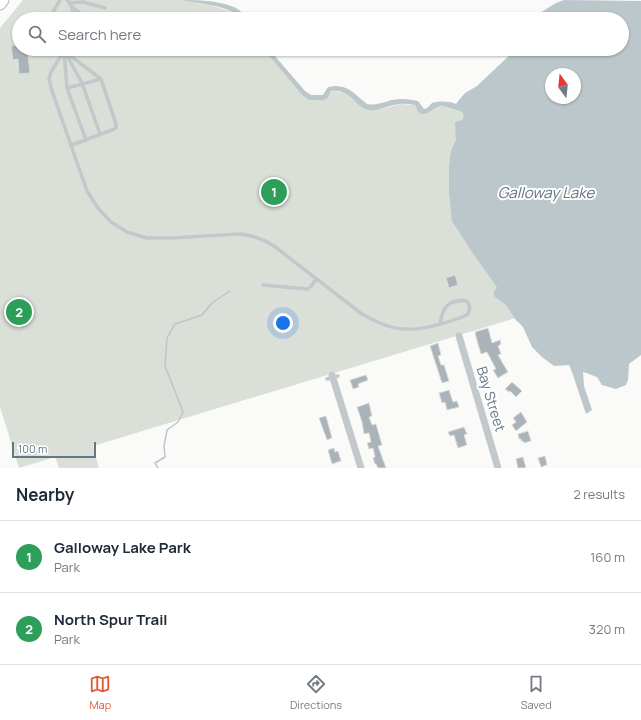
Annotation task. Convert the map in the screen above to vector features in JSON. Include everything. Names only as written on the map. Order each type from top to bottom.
[{"type":"main road","points":[[0,4],[3,0]]},
{"type":"street","name":"Bay Street","points":[[459,336],[498,468]]},
{"type":"street","points":[[333,377],[361,468]]},
{"type":"lane","points":[[54,12],[60,0]]},
{"type":"lane","points":[[68,1],[73,8],[79,12]]},
{"type":"lane","points":[[68,1],[83,2],[105,8]]},
{"type":"lane","points":[[60,56],[51,72],[49,79],[52,91],[83,181],[92,200],[111,222],[127,232],[147,238],[250,234],[274,246],[362,314],[388,326],[404,330],[415,329],[440,323],[467,316],[470,312],[467,301],[457,301],[446,305],[443,310],[440,323]]},
{"type":"lane","points":[[64,56],[67,88],[86,140]]},
{"type":"lane","points":[[67,56],[82,84],[100,134]]},
{"type":"lane","points":[[72,56],[101,79],[116,124],[116,128],[72,146]]},
{"type":"lane","points":[[67,88],[101,79]]},
{"type":"lane","points":[[263,284],[308,289],[316,279]]},
{"type":"shaded area","points":[[23,0],[181,0],[209,5],[232,12],[13,12]]},
{"type":"shaded area","points":[[12,13],[12,56],[269,56],[302,95],[309,100],[324,100],[328,98],[331,91],[344,92],[360,104],[382,109],[400,104],[415,105],[418,111],[424,114],[438,106],[445,106],[450,109],[459,110],[462,112],[462,121],[641,280],[93,446],[99,468],[59,468],[55,457],[19,468],[0,407],[0,28]]},
{"type":"water","points":[[181,0],[218,2],[236,8],[241,12],[232,12],[223,8]]},
{"type":"water","name":"Galloway Lake","points":[[564,0],[641,1],[641,355],[629,364],[628,380],[626,385],[616,389],[602,385],[597,377],[583,372],[584,386],[592,410],[586,414],[569,365],[554,366],[532,347],[523,327],[515,319],[507,306],[494,296],[494,291],[497,288],[496,286],[452,221],[449,192],[449,167],[451,151],[456,140],[455,122],[462,120],[462,112],[441,106],[427,113],[421,114],[418,112],[415,105],[404,104],[369,110],[360,106],[349,95],[338,91],[331,91],[328,98],[324,100],[309,100],[302,95],[269,56],[275,56],[305,91],[311,95],[323,95],[328,87],[340,86],[354,93],[367,104],[376,104],[395,99],[408,99],[418,101],[424,109],[435,102],[456,104],[465,93],[477,86],[509,56],[629,56],[629,12],[541,12]]},
{"type":"building","points":[[12,56],[28,56],[30,73],[19,74],[18,59],[13,60]]},
{"type":"building","points":[[455,275],[458,285],[449,288],[446,278]]},
{"type":"building","points":[[488,328],[492,343],[500,340],[501,344],[498,346],[501,354],[498,355],[508,372],[498,378],[493,370],[496,369],[487,352],[481,354],[475,332]]},
{"type":"building","points":[[438,343],[441,355],[438,356],[441,365],[444,365],[449,381],[442,383],[430,346]]},
{"type":"building","points":[[366,375],[368,380],[358,384],[359,387],[353,389],[350,380]]},
{"type":"building","points":[[512,382],[522,391],[516,397],[510,391],[509,392],[505,389]]},
{"type":"building","points":[[449,390],[453,402],[457,401],[459,407],[447,410],[445,402],[442,403],[439,393]]},
{"type":"building","points":[[369,403],[372,416],[369,417],[372,425],[376,424],[382,445],[378,446],[386,468],[378,468],[375,464],[373,458],[375,457],[373,448],[369,449],[367,443],[371,442],[369,433],[364,434],[357,407]]},
{"type":"building","points":[[521,412],[527,422],[516,431],[512,425],[516,422],[513,418]]},
{"type":"building","points":[[326,416],[332,438],[327,440],[319,418]]},
{"type":"building","points":[[464,427],[467,434],[464,435],[467,445],[458,448],[454,435],[450,436],[448,432]]},
{"type":"building","points":[[528,431],[531,441],[524,443],[521,439],[519,439],[518,434]]},
{"type":"building","points":[[334,448],[335,452],[338,451],[341,461],[332,464],[328,450]]},
{"type":"building","points":[[545,456],[547,465],[541,467],[538,458]]},
{"type":"building","points":[[523,457],[526,468],[518,468],[516,459]]},
{"type":"waterway","points":[[158,468],[155,463],[165,457],[164,446],[167,430],[178,422],[183,412],[165,366],[167,338],[175,324],[202,315],[212,303],[230,291]]},
{"type":"place","name":"Galloway Lake Park","points":[[274,192]]},
{"type":"place","name":"North Spur Trail","points":[[19,312]]}]
